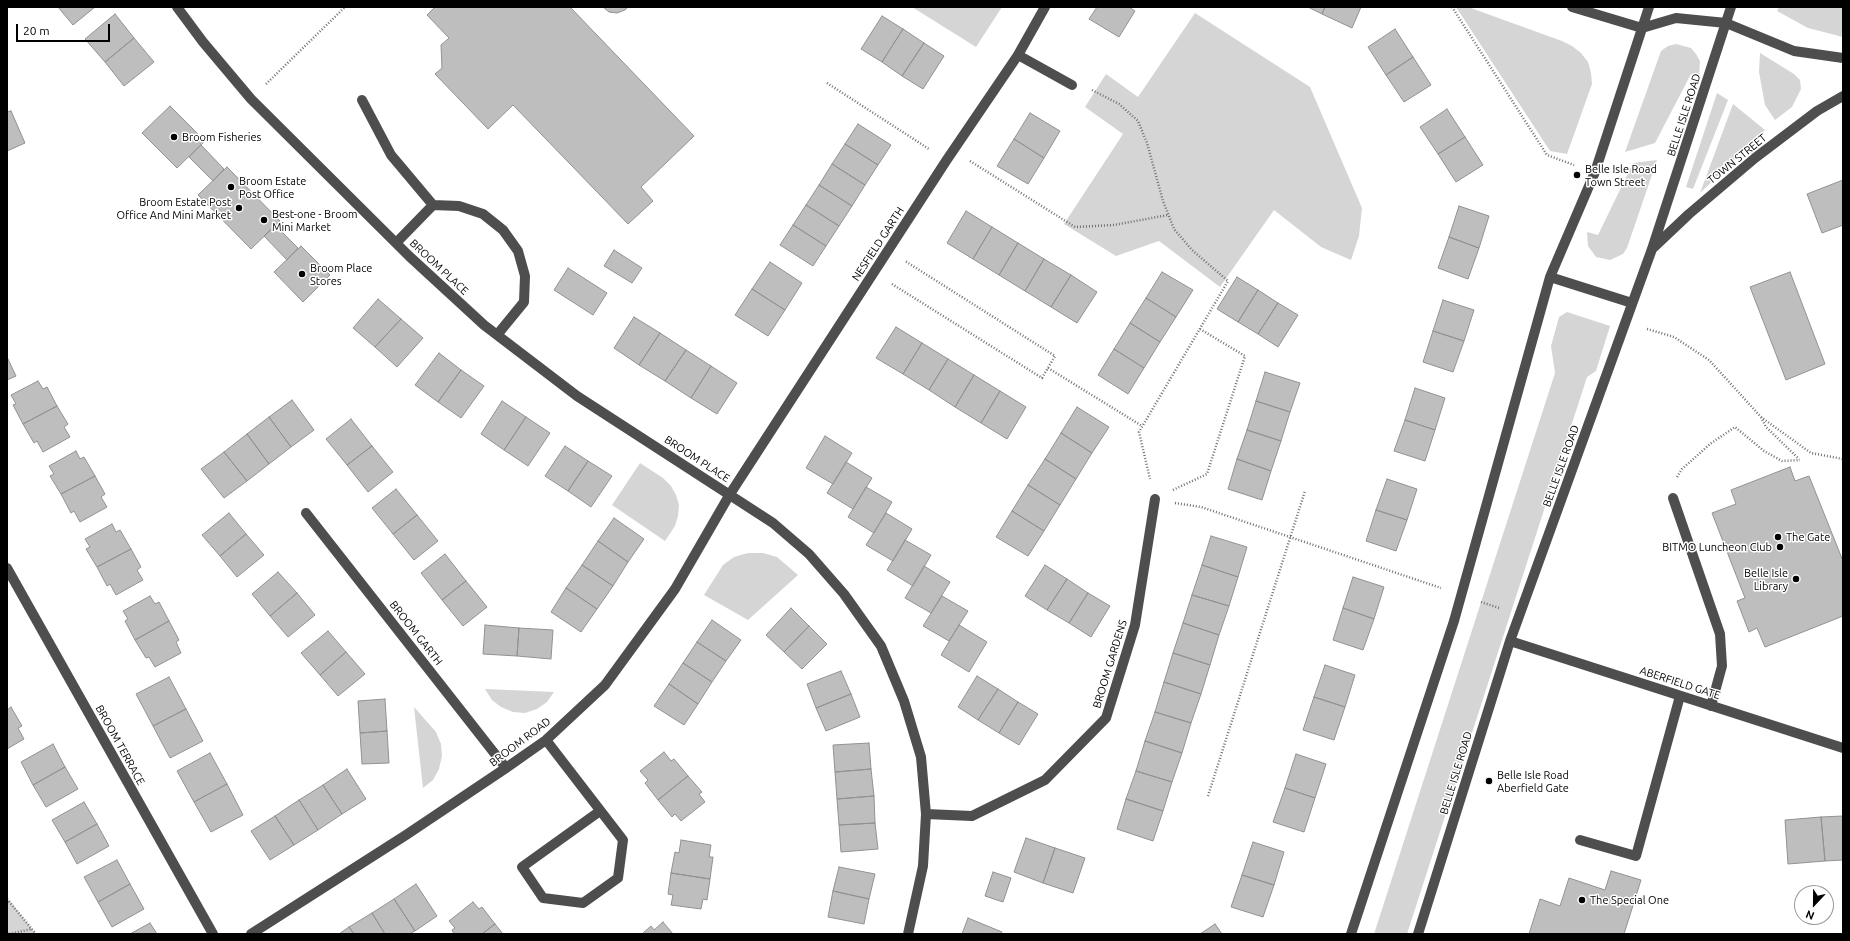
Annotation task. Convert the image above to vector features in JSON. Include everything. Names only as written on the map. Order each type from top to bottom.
[{"type":"street","name":"BROOM PLACE","points":[[177,7],[203,42],[251,99],[396,243],[484,325],[577,396],[773,523],[809,554],[844,594],[880,646],[904,700],[921,757],[926,814],[923,866],[908,934]]},
{"type":"street","name":"NESFIELD GARTH","points":[[730,494],[953,150],[1018,55],[1045,7]]},
{"type":"street","points":[[1572,7],[1642,28],[1676,18],[1726,23],[1794,51],[1843,58]]},
{"type":"street","points":[[1351,934],[1461,595],[1550,276],[1595,172],[1649,7]]},
{"type":"street","name":"BELLE ISLE ROAD","points":[[1418,934],[1510,641],[1652,249],[1731,7]]},
{"type":"street","points":[[1018,55],[1072,85]]},
{"type":"street","name":"TOWN STREET","points":[[1652,249],[1689,214],[1755,158],[1817,111],[1843,96]]},
{"type":"street","points":[[362,100],[391,155],[433,205],[459,206],[483,214],[503,230],[518,251],[525,276],[524,302],[497,335]]},
{"type":"street","points":[[396,243],[433,205]]},
{"type":"street","points":[[1550,276],[1632,303]]},
{"type":"street","name":"BROOM ROAD","points":[[251,934],[406,835],[546,740],[605,685],[674,589],[730,494]]},
{"type":"street","points":[[1673,498],[1720,634],[1722,666],[1711,706]]},
{"type":"street","name":"BROOM GARDENS","points":[[926,814],[972,816],[1045,780],[1106,718],[1135,625],[1155,499]]},
{"type":"street","name":"BROOM GARTH","points":[[306,513],[506,768]]},
{"type":"street","name":"BROOM TERRACE","points":[[7,568],[213,934]]},
{"type":"street","name":"ABERFIELD GATE","points":[[1510,641],[1843,748]]},
{"type":"street","points":[[1580,840],[1636,856],[1680,696]]},
{"type":"street","points":[[546,740],[623,840],[618,878],[583,903],[543,898],[522,867],[600,811]]},
{"type":"path","points":[[251,99],[345,7]]},
{"type":"path","points":[[1452,7],[1547,155],[1595,172]]},
{"type":"path","points":[[827,83],[946,161]]},
{"type":"path","points":[[1072,85],[1095,91],[1118,104],[1138,121],[1148,143],[1163,202],[1174,228],[1192,250],[1228,281],[1139,432],[1155,499]]},
{"type":"path","points":[[953,150],[1075,227],[1114,224],[1168,215]]},
{"type":"path","points":[[874,272],[1042,378],[1055,356],[888,250]]},
{"type":"path","points":[[1626,322],[1674,338],[1709,360],[1761,417],[1811,453],[1843,459]]},
{"type":"path","points":[[1155,499],[1207,474],[1246,356],[1200,329]]},
{"type":"path","points":[[1048,368],[1142,426]]},
{"type":"path","points":[[1673,498],[1672,483],[1682,469],[1710,444],[1735,427],[1764,451],[1782,461],[1800,460],[1766,427],[1761,417]]},
{"type":"path","points":[[1208,796],[1305,491]]},
{"type":"path","points":[[1155,499],[1201,507],[1520,615]]},
{"type":"path","points":[[7,899],[36,934]]},
{"type":"path","points":[[9,934],[32,929]]},
{"type":"shaded area","points":[[912,7],[1002,7],[976,47]]},
{"type":"shaded area","points":[[1456,7],[1468,7],[1562,41],[1581,53],[1588,62],[1592,84],[1567,154],[1550,151]]},
{"type":"shaded area","points":[[1779,7],[1843,7],[1843,37],[1808,28],[1777,11]]},
{"type":"shaded area","points":[[1195,13],[1310,87],[1362,208],[1359,236],[1351,260],[1321,247],[1274,210],[1220,287],[1159,241],[1116,256],[1064,224],[1123,134],[1085,107],[1106,74],[1138,97]]},
{"type":"shaded area","points":[[1676,44],[1691,48],[1696,54],[1700,61],[1699,77],[1691,74],[1655,143],[1625,152],[1661,51],[1668,46]]},
{"type":"shaded area","points":[[1760,53],[1794,74],[1800,80],[1801,89],[1792,107],[1775,120],[1765,105],[1759,72]]},
{"type":"shaded area","points":[[1717,93],[1728,100],[1693,189],[1686,187]]},
{"type":"shaded area","points":[[1733,104],[1765,130],[1700,193]]},
{"type":"shaded area","points":[[1657,160],[1627,248],[1623,254],[1610,260],[1596,257],[1588,246],[1587,232],[1598,235],[1633,163]]},
{"type":"shaded area","points":[[1567,312],[1610,326],[1596,371],[1587,377],[1407,934],[1374,934],[1555,373],[1551,346],[1559,317]]},
{"type":"shaded area","points":[[640,463],[663,478],[671,486],[676,495],[679,505],[678,516],[675,526],[665,541],[612,505]]},
{"type":"shaded area","points":[[748,553],[763,553],[777,557],[798,575],[748,620],[704,595],[723,565],[734,557]]},
{"type":"shaded area","points":[[485,689],[554,692],[547,702],[537,709],[525,713],[513,712],[501,707],[492,700]]},
{"type":"shaded area","points":[[414,707],[436,732],[441,744],[442,756],[439,769],[433,780],[423,788]]},
{"type":"shaded area","points":[[7,899],[10,901],[36,934],[7,934]]},
{"type":"building","points":[[58,7],[95,7],[73,25]]},
{"type":"building","points":[[435,7],[570,7],[694,136],[641,187],[653,201],[628,224],[513,105],[488,129],[435,74],[442,68],[441,45],[449,38],[427,15]]},
{"type":"building","points":[[603,7],[628,7],[617,13],[609,12]]},
{"type":"building","points":[[1097,7],[1129,7],[1135,11],[1119,37],[1089,19]]},
{"type":"building","points":[[1308,7],[1325,7],[1322,14]]},
{"type":"building","points":[[1325,7],[1361,7],[1352,28],[1322,14]]},
{"type":"building","points":[[115,14],[134,38],[105,62],[85,39]]},
{"type":"building","points":[[882,16],[903,29],[882,62],[861,49]]},
{"type":"building","points":[[903,29],[924,43],[902,76],[882,62]]},
{"type":"building","points":[[1395,29],[1413,57],[1386,75],[1368,47]]},
{"type":"building","points":[[134,38],[154,62],[124,86],[105,62]]},
{"type":"building","points":[[924,43],[944,56],[923,89],[902,76]]},
{"type":"building","points":[[1413,57],[1431,85],[1404,102],[1386,75]]},
{"type":"building","name":"Broom Fisheries","points":[[170,106],[205,141],[177,168],[142,133]]},
{"type":"building","points":[[1447,109],[1465,137],[1438,154],[1420,127]]},
{"type":"building","points":[[11,111],[25,143],[7,151],[7,112]]},
{"type":"building","points":[[1030,113],[1060,131],[1044,158],[1014,139]]},
{"type":"building","points":[[858,124],[891,145],[878,165],[845,144]]},
{"type":"building","points":[[1465,137],[1483,165],[1456,182],[1438,154]]},
{"type":"building","points":[[1014,139],[1044,158],[1028,184],[997,166]]},
{"type":"building","points":[[845,144],[878,165],[865,185],[832,164]]},
{"type":"building","points":[[201,145],[224,169],[213,181],[189,157]]},
{"type":"building","points":[[832,164],[865,185],[852,206],[819,185]]},
{"type":"building","name":"Broom Estate Post Office And Mini Market","points":[[227,167],[280,221],[251,249],[198,195]]},
{"type":"building","points":[[1843,180],[1843,225],[1822,233],[1807,194]]},
{"type":"building","points":[[819,185],[852,206],[839,226],[806,205]]},
{"type":"building","points":[[806,205],[839,226],[826,246],[793,225]]},
{"type":"building","points":[[1459,206],[1489,216],[1479,248],[1449,237]]},
{"type":"building","points":[[966,211],[992,227],[973,259],[947,243]]},
{"type":"building","points":[[275,225],[298,248],[287,260],[264,236]]},
{"type":"building","points":[[793,225],[826,246],[813,266],[780,245]]},
{"type":"building","points":[[992,227],[1018,243],[999,275],[973,259]]},
{"type":"building","points":[[1449,237],[1479,248],[1468,279],[1438,268]]},
{"type":"building","points":[[1018,243],[1044,259],[1025,291],[999,275]]},
{"type":"building","name":"Broom Place Stores","points":[[301,246],[330,275],[303,302],[274,272]]},
{"type":"building","points":[[614,250],[642,268],[632,283],[604,266]]},
{"type":"building","points":[[1044,259],[1071,275],[1051,307],[1025,291]]},
{"type":"building","points":[[770,262],[802,283],[785,310],[752,289]]},
{"type":"building","points":[[568,268],[607,293],[593,315],[554,290]]},
{"type":"building","points":[[1162,272],[1193,290],[1176,317],[1146,298]]},
{"type":"building","points":[[1790,272],[1825,364],[1786,380],[1750,287]]},
{"type":"building","points":[[1071,275],[1097,292],[1077,323],[1051,307]]},
{"type":"building","points":[[1237,277],[1258,290],[1238,322],[1217,309]]},
{"type":"building","points":[[752,289],[785,310],[768,336],[735,315]]},
{"type":"building","points":[[1258,290],[1278,303],[1258,334],[1238,322]]},
{"type":"building","points":[[1146,298],[1176,317],[1160,342],[1130,323]]},
{"type":"building","points":[[378,299],[401,319],[375,347],[353,328]]},
{"type":"building","points":[[1443,300],[1474,310],[1464,341],[1433,331]]},
{"type":"building","points":[[1278,303],[1298,315],[1278,347],[1258,334]]},
{"type":"building","points":[[634,317],[660,333],[639,365],[614,348]]},
{"type":"building","points":[[401,319],[423,338],[397,367],[375,347]]},
{"type":"building","points":[[1130,323],[1160,342],[1144,368],[1114,349]]},
{"type":"building","points":[[896,327],[922,343],[903,374],[876,358]]},
{"type":"building","points":[[1433,331],[1464,341],[1453,372],[1423,362]]},
{"type":"building","points":[[660,333],[686,350],[665,381],[639,365]]},
{"type":"building","points":[[922,343],[948,359],[929,390],[903,374]]},
{"type":"building","points":[[1114,349],[1144,368],[1128,394],[1098,375]]},
{"type":"building","points":[[686,350],[711,366],[691,398],[665,381]]},
{"type":"building","points":[[439,353],[461,370],[438,402],[415,385]]},
{"type":"building","points":[[7,357],[16,376],[7,380]]},
{"type":"building","points":[[948,359],[974,375],[955,407],[929,390]]},
{"type":"building","points":[[711,366],[737,383],[717,414],[691,398]]},
{"type":"building","points":[[461,370],[484,386],[461,418],[438,402]]},
{"type":"building","points":[[1265,372],[1300,383],[1290,412],[1256,401]]},
{"type":"building","points":[[974,375],[1000,391],[981,423],[955,407]]},
{"type":"building","points":[[38,381],[43,389],[47,387],[57,406],[23,424],[13,405],[16,404],[11,395]]},
{"type":"building","points":[[1415,388],[1445,398],[1435,430],[1405,420]]},
{"type":"building","points":[[1000,391],[1026,407],[1007,439],[981,423]]},
{"type":"building","points":[[292,400],[314,430],[291,447],[269,417]]},
{"type":"building","points":[[502,401],[526,417],[504,450],[481,434]]},
{"type":"building","points":[[1256,401],[1290,412],[1281,441],[1247,430]]},
{"type":"building","points":[[57,406],[68,424],[64,427],[70,437],[43,452],[37,441],[34,443],[23,424]]},
{"type":"building","points":[[1077,407],[1109,427],[1092,453],[1061,433]]},
{"type":"building","points":[[269,417],[291,447],[269,464],[247,434]]},
{"type":"building","points":[[526,417],[550,433],[528,466],[504,450]]},
{"type":"building","points":[[351,419],[372,446],[347,465],[326,439]]},
{"type":"building","points":[[1405,420],[1435,430],[1425,461],[1394,451]]},
{"type":"building","points":[[1247,430],[1281,441],[1271,471],[1237,459]]},
{"type":"building","points":[[1061,433],[1092,453],[1076,479],[1045,459]]},
{"type":"building","points":[[247,434],[269,464],[247,481],[224,452]]},
{"type":"building","points":[[825,436],[852,453],[833,484],[806,468]]},
{"type":"building","points":[[372,446],[393,472],[368,492],[347,465]]},
{"type":"building","points":[[565,446],[588,461],[568,491],[545,476]]},
{"type":"building","points":[[76,451],[80,459],[84,457],[95,476],[61,494],[50,476],[54,474],[49,466]]},
{"type":"building","points":[[224,452],[247,481],[224,498],[201,469]]},
{"type":"building","points":[[1045,459],[1076,479],[1060,505],[1028,485]]},
{"type":"building","points":[[1237,459],[1271,471],[1262,500],[1228,489]]},
{"type":"building","points":[[588,461],[612,476],[591,507],[568,491]]},
{"type":"building","points":[[846,462],[872,478],[853,509],[827,493]]},
{"type":"building","name":"The Gate","points":[[1790,467],[1795,481],[1809,476],[1843,561],[1843,616],[1765,647],[1757,628],[1749,632],[1737,601],[1745,598],[1712,513],[1736,504],[1731,490]]},
{"type":"building","points":[[95,476],[105,494],[101,497],[107,507],[80,522],[74,511],[71,513],[61,494]]},
{"type":"building","points":[[1387,479],[1417,489],[1407,520],[1376,510]]},
{"type":"building","points":[[1028,485],[1060,505],[1044,531],[1012,511]]},
{"type":"building","points":[[866,487],[892,502],[874,533],[848,517]]},
{"type":"building","points":[[396,489],[417,515],[393,534],[372,508]]},
{"type":"building","points":[[1376,510],[1407,520],[1396,551],[1366,541]]},
{"type":"building","points":[[1012,511],[1044,531],[1028,556],[996,537]]},
{"type":"building","points":[[229,513],[246,534],[220,556],[202,535]]},
{"type":"building","points":[[886,513],[912,529],[893,561],[866,545]]},
{"type":"building","points":[[417,515],[438,541],[414,560],[393,534]]},
{"type":"building","points":[[614,518],[644,539],[628,562],[598,541]]},
{"type":"building","points":[[112,524],[116,532],[120,530],[131,549],[97,567],[86,549],[90,547],[85,539]]},
{"type":"building","points":[[246,534],[264,555],[237,577],[220,556]]},
{"type":"building","points":[[1211,536],[1247,547],[1238,577],[1202,565]]},
{"type":"building","points":[[905,540],[931,555],[913,586],[887,570]]},
{"type":"building","points":[[598,541],[628,562],[613,586],[582,565]]},
{"type":"building","points":[[131,549],[141,567],[137,570],[143,580],[116,595],[110,584],[107,586],[97,567]]},
{"type":"building","points":[[445,554],[466,581],[442,600],[421,573]]},
{"type":"building","points":[[582,565],[613,586],[597,609],[566,588]]},
{"type":"building","points":[[1045,565],[1067,579],[1047,610],[1025,596]]},
{"type":"building","points":[[1202,565],[1238,577],[1229,606],[1192,595]]},
{"type":"building","points":[[924,566],[950,582],[931,613],[905,598]]},
{"type":"building","points":[[278,572],[297,593],[270,616],[252,594]]},
{"type":"building","points":[[1353,577],[1384,587],[1374,619],[1343,608]]},
{"type":"building","points":[[1067,579],[1088,593],[1069,623],[1047,610]]},
{"type":"building","points":[[466,581],[487,607],[463,626],[442,600]]},
{"type":"building","points":[[566,588],[597,609],[581,632],[551,612]]},
{"type":"building","points":[[297,593],[315,615],[288,637],[270,616]]},
{"type":"building","points":[[1088,593],[1110,606],[1091,637],[1069,623]]},
{"type":"building","points":[[1192,595],[1229,606],[1219,635],[1183,623]]},
{"type":"building","points":[[150,596],[155,604],[159,602],[169,621],[135,640],[125,621],[128,619],[123,611]]},
{"type":"building","points":[[942,596],[968,611],[949,641],[923,626]]},
{"type":"building","points":[[791,608],[809,626],[784,652],[766,635]]},
{"type":"building","points":[[1343,608],[1374,619],[1363,650],[1333,640]]},
{"type":"building","points":[[712,620],[741,640],[726,661],[697,642]]},
{"type":"building","points":[[169,621],[179,640],[176,642],[181,653],[155,667],[149,657],[146,658],[135,640]]},
{"type":"building","points":[[1183,623],[1219,635],[1210,665],[1173,653]]},
{"type":"building","points":[[485,625],[519,628],[517,656],[483,654]]},
{"type":"building","points":[[959,625],[987,642],[969,672],[941,655]]},
{"type":"building","points":[[809,626],[827,644],[802,669],[784,652]]},
{"type":"building","points":[[519,628],[553,630],[551,659],[517,656]]},
{"type":"building","points":[[328,631],[346,652],[320,675],[301,653]]},
{"type":"building","points":[[697,642],[726,661],[712,682],[683,663]]},
{"type":"building","points":[[346,652],[365,674],[338,696],[320,675]]},
{"type":"building","points":[[1173,653],[1210,665],[1201,694],[1164,682]]},
{"type":"building","points":[[683,663],[712,682],[698,704],[669,684]]},
{"type":"building","points":[[1325,665],[1355,675],[1345,707],[1314,697]]},
{"type":"building","points":[[841,671],[851,694],[816,708],[807,684]]},
{"type":"building","points":[[977,676],[998,689],[978,720],[958,707]]},
{"type":"building","points":[[169,677],[186,709],[153,726],[136,694]]},
{"type":"building","points":[[1164,682],[1201,694],[1191,723],[1155,712]]},
{"type":"building","points":[[669,684],[698,704],[684,725],[654,706]]},
{"type":"building","points":[[998,689],[1018,702],[999,733],[978,720]]},
{"type":"building","points":[[851,694],[860,717],[826,731],[816,708]]},
{"type":"building","points":[[1314,697],[1345,707],[1334,740],[1303,730]]},
{"type":"building","points":[[385,699],[387,731],[360,733],[358,701]]},
{"type":"building","points":[[1018,702],[1038,714],[1019,745],[999,733]]},
{"type":"building","points":[[11,707],[22,726],[18,728],[24,739],[7,749],[7,710]]},
{"type":"building","points":[[186,709],[203,741],[170,758],[153,726]]},
{"type":"building","points":[[1155,712],[1191,723],[1182,753],[1145,741]]},
{"type":"building","points":[[387,731],[389,763],[362,764],[360,733]]},
{"type":"building","points":[[1145,741],[1182,753],[1172,782],[1136,771]]},
{"type":"building","points":[[869,743],[871,769],[835,772],[833,745]]},
{"type":"building","points":[[53,744],[65,767],[33,785],[21,762]]},
{"type":"building","points":[[664,752],[671,761],[674,759],[688,776],[658,800],[645,783],[648,780],[640,771]]},
{"type":"building","points":[[210,753],[227,784],[194,802],[177,771]]},
{"type":"building","points":[[1296,754],[1326,764],[1315,798],[1285,788]]},
{"type":"building","points":[[65,767],[78,789],[46,807],[33,785]]},
{"type":"building","points":[[347,769],[366,799],[342,814],[323,785]]},
{"type":"building","points":[[871,769],[874,796],[837,799],[835,772]]},
{"type":"building","points":[[1136,771],[1172,782],[1163,811],[1126,799]]},
{"type":"building","points":[[688,776],[702,792],[699,794],[705,802],[681,821],[675,814],[672,817],[658,800]]},
{"type":"building","points":[[227,784],[243,815],[211,832],[194,802]]},
{"type":"building","points":[[323,785],[342,814],[318,830],[299,800]]},
{"type":"building","points":[[1285,788],[1315,798],[1304,832],[1273,822]]},
{"type":"building","points":[[874,796],[875,823],[839,825],[837,799]]},
{"type":"building","points":[[1126,799],[1163,811],[1153,841],[1117,829]]},
{"type":"building","points":[[299,800],[318,830],[294,845],[275,816]]},
{"type":"building","points":[[84,802],[97,824],[65,842],[52,820]]},
{"type":"building","points":[[275,816],[294,845],[270,860],[251,831]]},
{"type":"building","points":[[1843,816],[1843,860],[1825,861],[1821,817]]},
{"type":"building","points":[[1821,817],[1825,861],[1788,864],[1785,820]]},
{"type":"building","points":[[875,823],[878,849],[841,852],[839,825]]},
{"type":"building","points":[[97,824],[109,846],[77,864],[65,842]]},
{"type":"building","points":[[1026,838],[1055,848],[1043,883],[1014,872]]},
{"type":"building","points":[[681,840],[711,845],[709,857],[713,857],[710,879],[671,873],[675,852],[679,853]]},
{"type":"building","points":[[1253,842],[1284,852],[1274,885],[1242,875]]},
{"type":"building","points":[[1055,848],[1085,858],[1073,893],[1043,883]]},
{"type":"building","points":[[117,860],[130,884],[98,902],[84,877]]},
{"type":"building","points":[[839,867],[875,874],[869,899],[833,891]]},
{"type":"building","points":[[1611,871],[1641,880],[1624,934],[1529,934],[1540,899],[1560,906],[1569,878],[1605,890]]},
{"type":"building","points":[[993,872],[1011,878],[1003,902],[985,896]]},
{"type":"building","points":[[671,873],[710,879],[707,900],[703,899],[701,909],[671,905],[673,895],[668,894]]},
{"type":"building","points":[[1242,875],[1274,885],[1263,917],[1231,907]]},
{"type":"building","points":[[130,884],[144,909],[112,927],[98,902]]},
{"type":"building","points":[[416,884],[437,916],[415,931],[394,899]]},
{"type":"building","points":[[833,891],[869,899],[864,924],[828,917]]},
{"type":"building","points":[[394,899],[415,931],[409,934],[385,934],[372,913]]},
{"type":"building","points":[[473,902],[479,909],[482,907],[495,924],[482,934],[454,934],[452,930],[455,928],[449,921]]},
{"type":"building","points":[[372,913],[385,934],[354,934],[349,927]]},
{"type":"building","points":[[968,918],[1002,932],[1001,934],[962,934]]},
{"type":"building","points":[[663,922],[673,934],[642,934],[651,926],[654,930]]},
{"type":"building","points":[[150,923],[157,934],[130,934]]},
{"type":"building","points":[[495,924],[503,934],[482,934]]},
{"type":"building","points":[[1215,924],[1222,934],[1200,934]]},
{"type":"building","points":[[349,927],[354,934],[339,934]]},
{"type":"place","name":"Broom Fisheries","points":[[174,137]]},
{"type":"place","name":"Belle Isle Road Town Street","points":[[1577,175]]},
{"type":"place","name":"Broom Estate Post Office","points":[[231,187]]},
{"type":"place","name":"Broom Estate Post Office And Mini Market","points":[[239,208]]},
{"type":"place","name":"Best-one - Broom Mini Market","points":[[264,220]]},
{"type":"place","name":"Broom Place Stores","points":[[302,274]]},
{"type":"place","name":"The Gate","points":[[1778,537]]},
{"type":"place","name":"BITMO Luncheon Club","points":[[1780,547]]},
{"type":"place","name":"Belle Isle Library","points":[[1796,579]]},
{"type":"place","name":"Belle Isle Road Aberfield Gate","points":[[1489,781]]},
{"type":"place","name":"The Special One","points":[[1582,900]]}]
